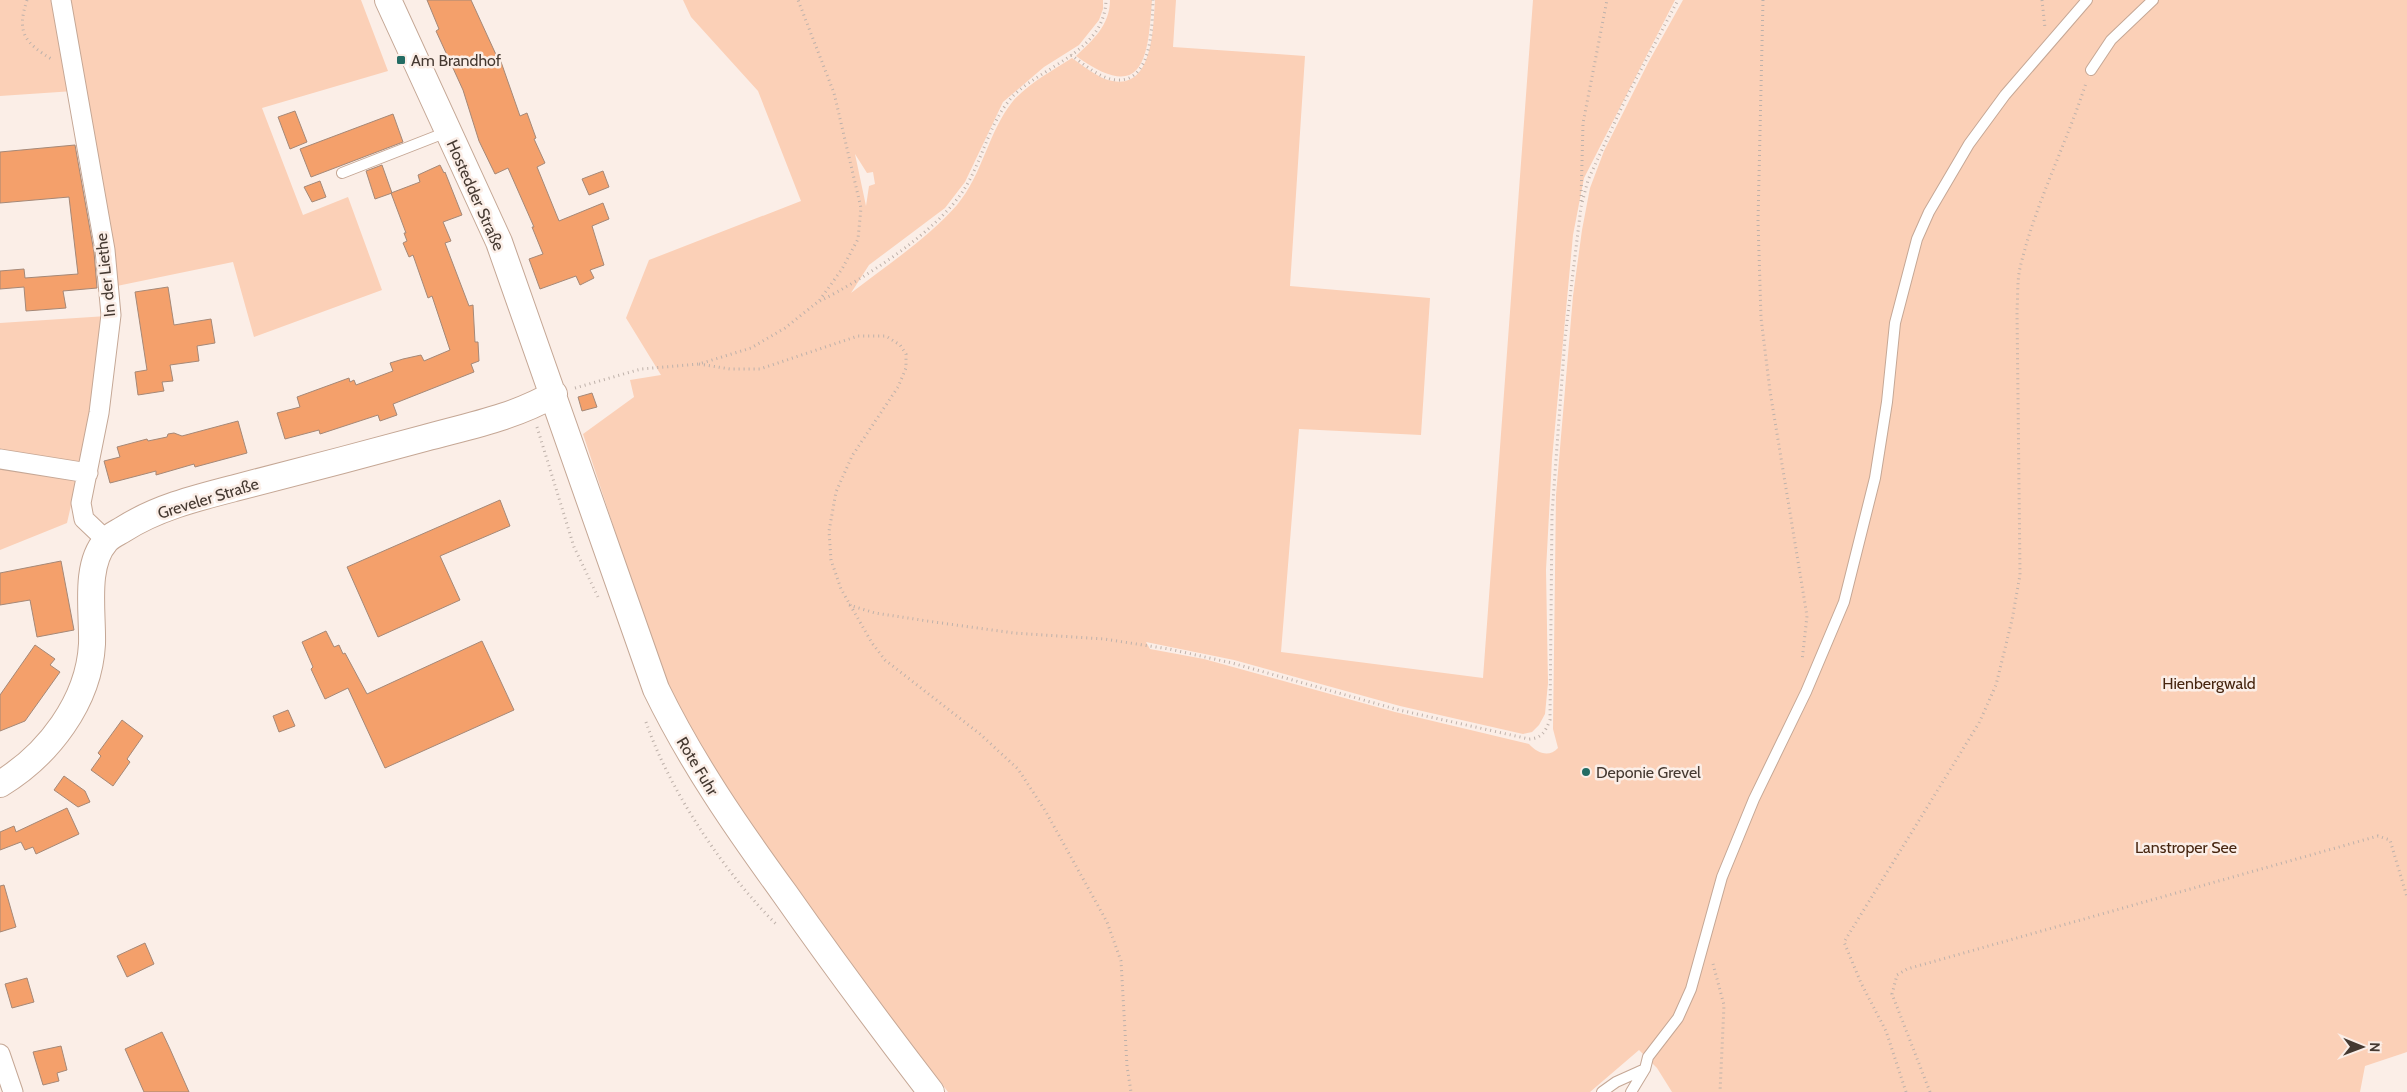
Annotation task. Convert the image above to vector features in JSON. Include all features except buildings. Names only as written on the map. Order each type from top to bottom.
[{"type":"main road","name":"Hostedder Straße","points":[[388,0],[499,242],[528,329],[554,394]]},
{"type":"main road","name":"Greveler Straße","points":[[106,540],[136,521],[185,501],[466,427],[533,407],[554,394]]},
{"type":"main road","name":"Rote Fuhr","points":[[554,394],[654,682],[674,727],[732,821],[809,929],[931,1092]]},
{"type":"main road","points":[[0,784],[19,773],[45,748],[64,723],[77,699],[86,674],[92,645],[91,597],[95,560],[106,540]]},
{"type":"street","name":"In der Liethe","points":[[61,0],[105,250],[111,315],[107,363],[81,503],[84,519],[106,540]]},
{"type":"street","points":[[0,459],[88,473]]},
{"type":"street","points":[[1,1059],[13,1092]]},
{"type":"lane","points":[[1631,1092],[1645,1069],[1648,1057],[1678,1018],[1691,989],[1722,877],[1754,799],[1806,692],[1844,602],[1875,478],[1888,402],[1895,323],[1917,239],[1929,212],[1969,144],[2048,43],[2087,0]]},
{"type":"lane","points":[[2090,70],[2111,40],[2153,0]]},
{"type":"lane","points":[[342,173],[448,131]]},
{"type":"lane","points":[[1602,1092],[1616,1082],[1645,1069]]},
{"type":"path","points":[[28,0],[22,27],[28,42],[60,64],[72,67]]},
{"type":"path","points":[[798,0],[834,93],[861,208],[858,239],[819,302]]},
{"type":"path","points":[[554,394],[641,370],[699,364],[751,348],[785,328],[819,302],[852,286],[880,266],[949,208],[963,190],[1000,113],[1014,95],[1091,39],[1106,12],[1106,0]]},
{"type":"path","points":[[1071,55],[1093,71],[1106,76],[1119,80],[1131,76],[1142,67],[1150,48],[1154,0]]},
{"type":"path","points":[[849,605],[875,614],[992,630],[1104,639],[1169,649],[1232,663],[1399,710],[1515,736],[1537,738],[1544,734],[1550,720],[1552,514],[1566,329],[1581,207],[1583,124],[1606,0]]},
{"type":"path","points":[[1581,207],[1588,180],[1626,98],[1678,0]]},
{"type":"path","points":[[1764,0],[1758,221],[1761,318],[1771,400],[1807,616],[1800,687],[1806,692]]},
{"type":"path","points":[[2042,0],[2048,43]]},
{"type":"path","points":[[1906,1092],[1886,1031],[1861,983],[1844,942],[1979,723],[1996,686],[2012,620],[2020,575],[2017,310],[2020,269],[2040,204],[2074,121],[2090,70]]},
{"type":"path","points":[[699,364],[760,369],[858,336],[886,336],[900,345],[906,354],[906,368],[898,388],[852,456],[836,492],[829,531],[831,560],[849,605],[872,643],[886,660],[980,734],[1018,769],[1046,812],[1107,922],[1121,961],[1127,1066],[1131,1092]]},
{"type":"path","points":[[1930,1092],[1892,994],[1897,976],[1907,970],[2378,836],[2390,840],[2407,896]]},
{"type":"path","points":[[1712,962],[1724,1005],[1720,1092]]},
{"type":"green space","points":[[0,0],[57,0],[63,68],[71,70],[74,91],[0,96]]},
{"type":"green space","points":[[66,0],[361,0],[388,71],[262,108],[303,215],[348,197],[382,290],[254,337],[233,262],[112,287]]},
{"type":"green space","points":[[683,0],[1103,0],[1103,9],[1099,20],[1079,45],[1044,67],[1003,102],[965,182],[945,208],[869,265],[851,293],[920,240],[957,205],[973,180],[1004,113],[1013,101],[1033,83],[1072,58],[1105,79],[1121,82],[1133,78],[1141,69],[1151,43],[1155,0],[1176,0],[1173,47],[1305,56],[1290,286],[1430,298],[1421,435],[1299,429],[1281,652],[1483,678],[1533,0],[1675,0],[1584,178],[1573,235],[1552,459],[1546,570],[1548,683],[1545,714],[1539,725],[1532,732],[1523,734],[1400,706],[1234,660],[1146,642],[1150,649],[1204,659],[1395,712],[1529,744],[1539,752],[1547,754],[1558,748],[1553,729],[1556,495],[1573,296],[1582,230],[1590,188],[1604,151],[1648,63],[1683,0],[2153,0],[2106,46],[2092,67],[2089,77],[2110,43],[2155,0],[2407,0],[2407,1052],[2365,1066],[2360,1092],[1672,1092],[1657,1068],[1639,1050],[1590,1092],[948,1092],[850,964],[717,776],[694,738],[659,665],[583,434],[634,397],[630,380],[661,375],[626,318],[649,260],[801,201],[758,91],[691,17]],"holes":[[[855,154],[867,173],[873,172],[875,184],[869,186],[866,206]]]},
{"type":"green space","points":[[1110,0],[1152,0],[1148,40],[1144,56],[1138,68],[1129,75],[1116,76],[1099,70],[1076,56],[1094,38],[1104,24]]},
{"type":"green space","points":[[107,316],[92,413],[67,523],[0,550],[0,323]]},
{"type":"place","name":"Am Brandhof","points":[[401,60]]},
{"type":"place","name":"Deponie Grevel","points":[[1586,772]]},
{"type":"park label","name":"Hienbergwald","points":[[2209,683]]},
{"type":"park label","name":"Lanstroper See","points":[[2186,847]]}]
